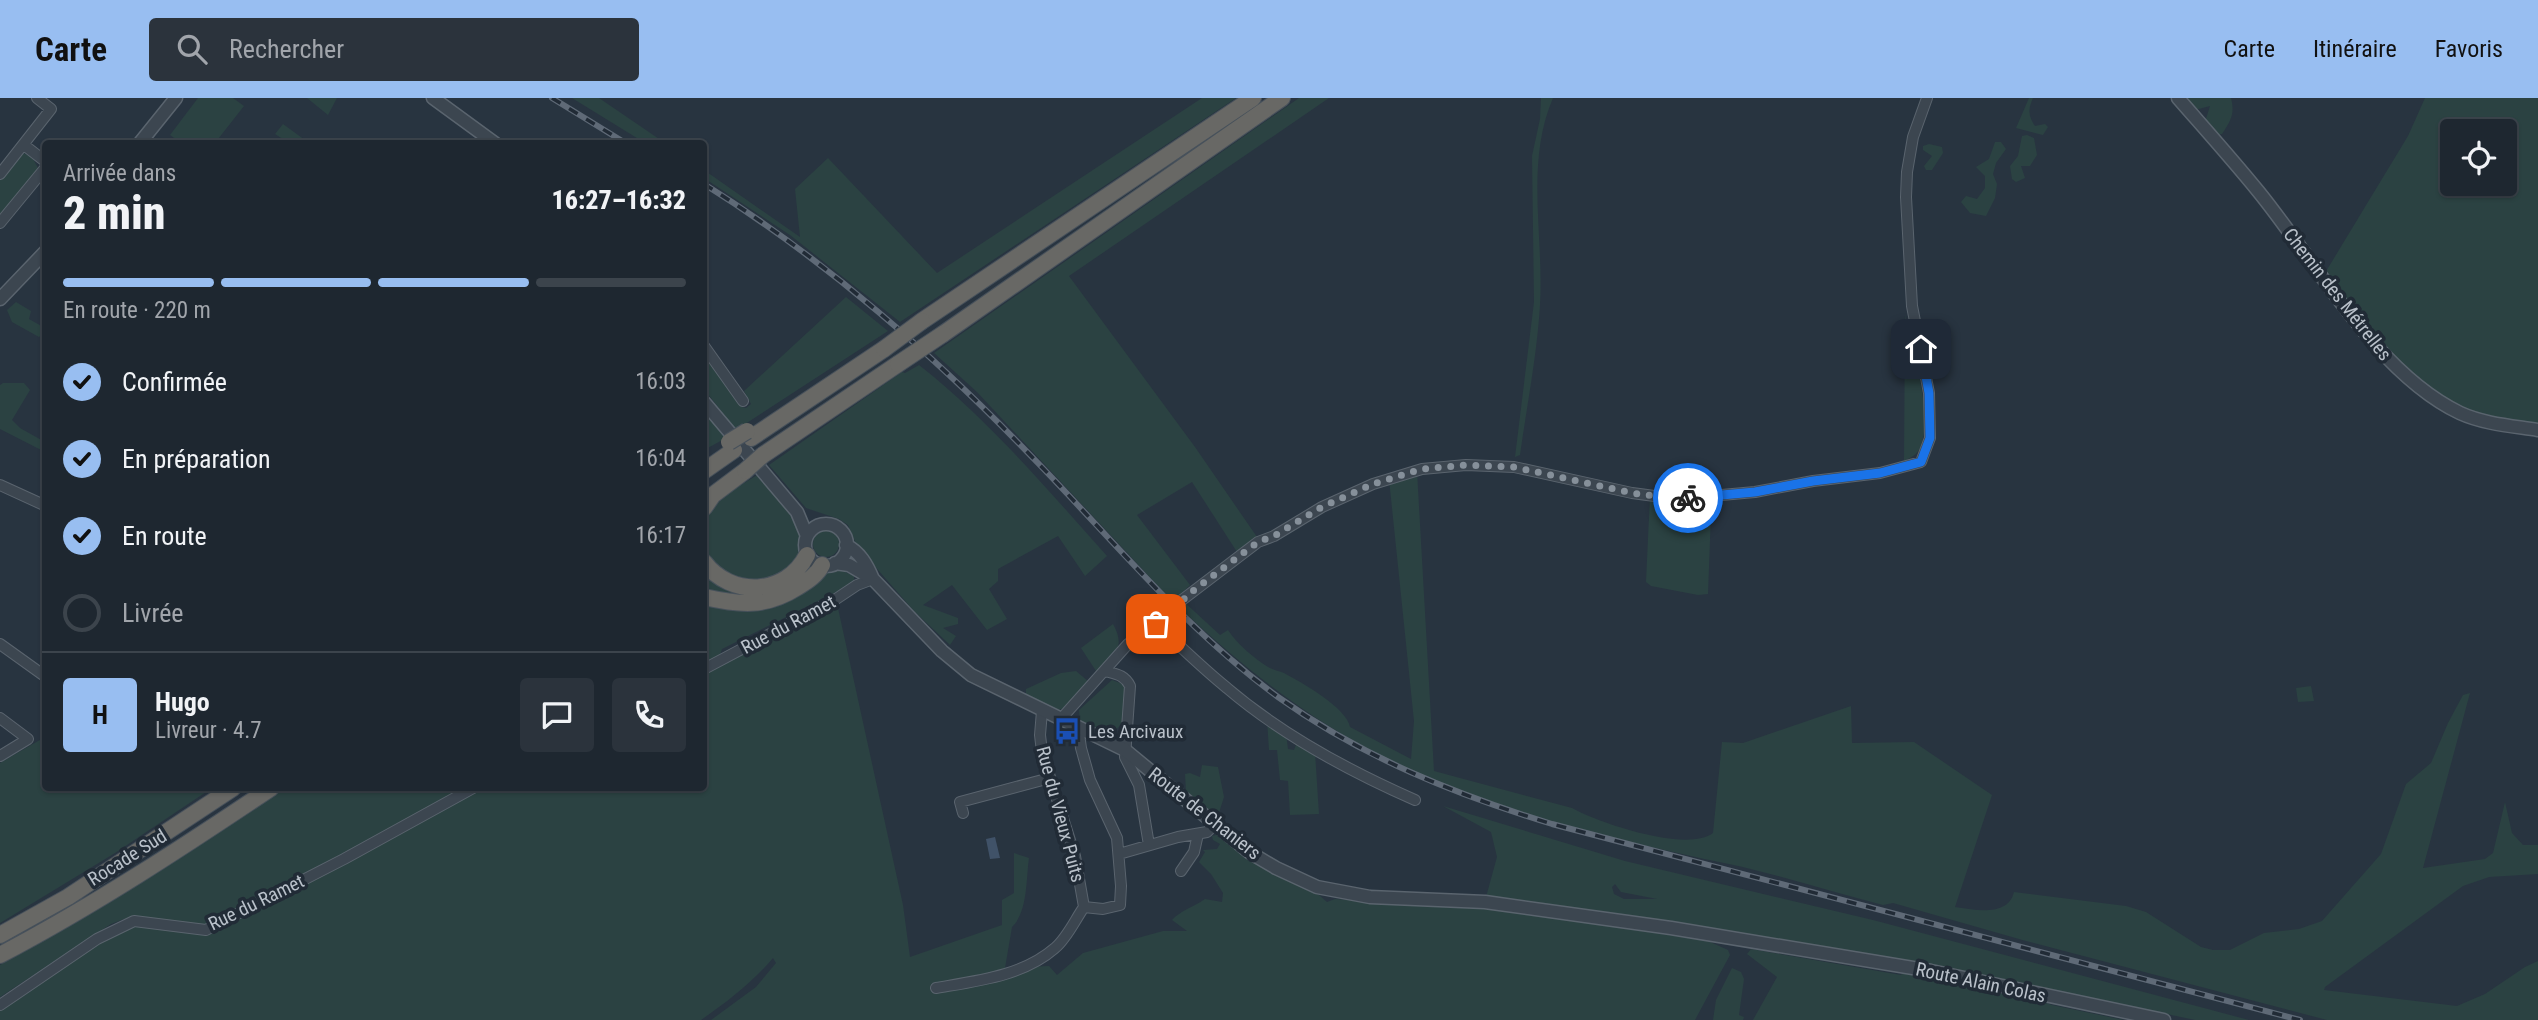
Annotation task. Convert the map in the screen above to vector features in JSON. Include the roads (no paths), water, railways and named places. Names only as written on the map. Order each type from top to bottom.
[{"type":"highway","points":[[707,458],[804,404],[922,321],[1253,98]]},
{"type":"highway","points":[[707,504],[713,495],[763,455],[943,334],[1282,98]]},
{"type":"highway","points":[[707,468],[732,446]]},
{"type":"highway","points":[[707,494],[745,470]]},
{"type":"highway","points":[[707,566],[713,575],[728,582],[762,588],[792,576],[807,555]]},
{"type":"highway","points":[[707,598],[734,603],[777,600],[829,564]]},
{"type":"highway","name":"Rocade Sud","points":[[0,935],[68,898],[228,791]]},
{"type":"highway","name":"Rocade Sud","points":[[0,955],[157,864],[266,791]]},
{"type":"street","points":[[0,174],[51,109],[37,98]]},
{"type":"street","points":[[142,140],[176,98]]},
{"type":"street","points":[[433,98],[491,140]]},
{"type":"street","points":[[1060,720],[1128,644],[1258,542],[1274,536],[1322,507],[1373,484],[1422,469],[1466,465],[1514,467],[1632,493],[1677,499],[1755,492],[1813,481],[1880,473],[1921,462],[1930,438],[1929,393],[1912,306],[1906,197],[1913,137],[1927,98]]},
{"type":"street","name":"Chemin des Métrelles","points":[[2178,98],[2258,191],[2353,317],[2406,378],[2462,414],[2538,430]]},
{"type":"street","points":[[24,145],[42,161]]},
{"type":"street","points":[[0,223],[42,170]]},
{"type":"street","points":[[0,299],[42,255]]},
{"type":"street","points":[[707,350],[743,401]]},
{"type":"street","points":[[707,406],[797,512],[807,536]]},
{"type":"street","points":[[0,485],[42,504]]},
{"type":"street","points":[[797,512],[841,530],[846,545],[842,558],[829,564]]},
{"type":"street","points":[[821,524],[807,536],[807,555],[813,561],[849,565],[873,579]]},
{"type":"street","points":[[846,545],[868,566],[873,579]]},
{"type":"street","name":"Rue du Ramet","points":[[707,667],[836,599],[857,585],[873,579]]},
{"type":"street","name":"Route de Chaniers","points":[[873,579],[942,651],[961,667],[987,684],[1125,750],[1249,852],[1276,868],[1332,891],[1370,897],[1485,902],[1798,948]]},
{"type":"street","points":[[1158,622],[1228,690],[1284,730],[1364,777],[1415,800]]},
{"type":"street","points":[[0,643],[42,672]]},
{"type":"street","points":[[1105,671],[1119,674],[1130,686],[1125,757],[1139,785],[1149,845]]},
{"type":"street","name":"Rue du Vieux Puits","points":[[936,988],[987,979],[1024,968],[1056,947],[1084,908],[1075,856],[1050,778],[1040,735],[1042,711]]},
{"type":"street","points":[[0,718],[28,739],[0,756]]},
{"type":"street","points":[[1078,727],[1090,780],[1118,838],[1119,854],[1120,905],[1103,909],[1084,908]]},
{"type":"street","points":[[963,813],[960,802],[1050,778]]},
{"type":"street","name":"Rue du Ramet","points":[[0,1005],[97,939],[134,921],[206,930],[468,791]]},
{"type":"street","points":[[1119,854],[1207,832],[1214,825]]},
{"type":"street","points":[[1181,871],[1194,852],[1198,834]]},
{"type":"street","name":"Route Alain Colas","points":[[1798,948],[1931,971],[2164,1020]]},
{"type":"water","points":[[995,837],[1000,858],[990,859],[986,839]]},
{"type":"railway","points":[[552,98],[620,140]]},
{"type":"railway","points":[[707,186],[836,277],[958,383],[1152,584],[1244,671],[1310,718],[1376,756],[1480,800],[1552,824],[2300,1020]]},
{"type":"place","name":"Les Arcivaux","points":[[1067,731]]}]
